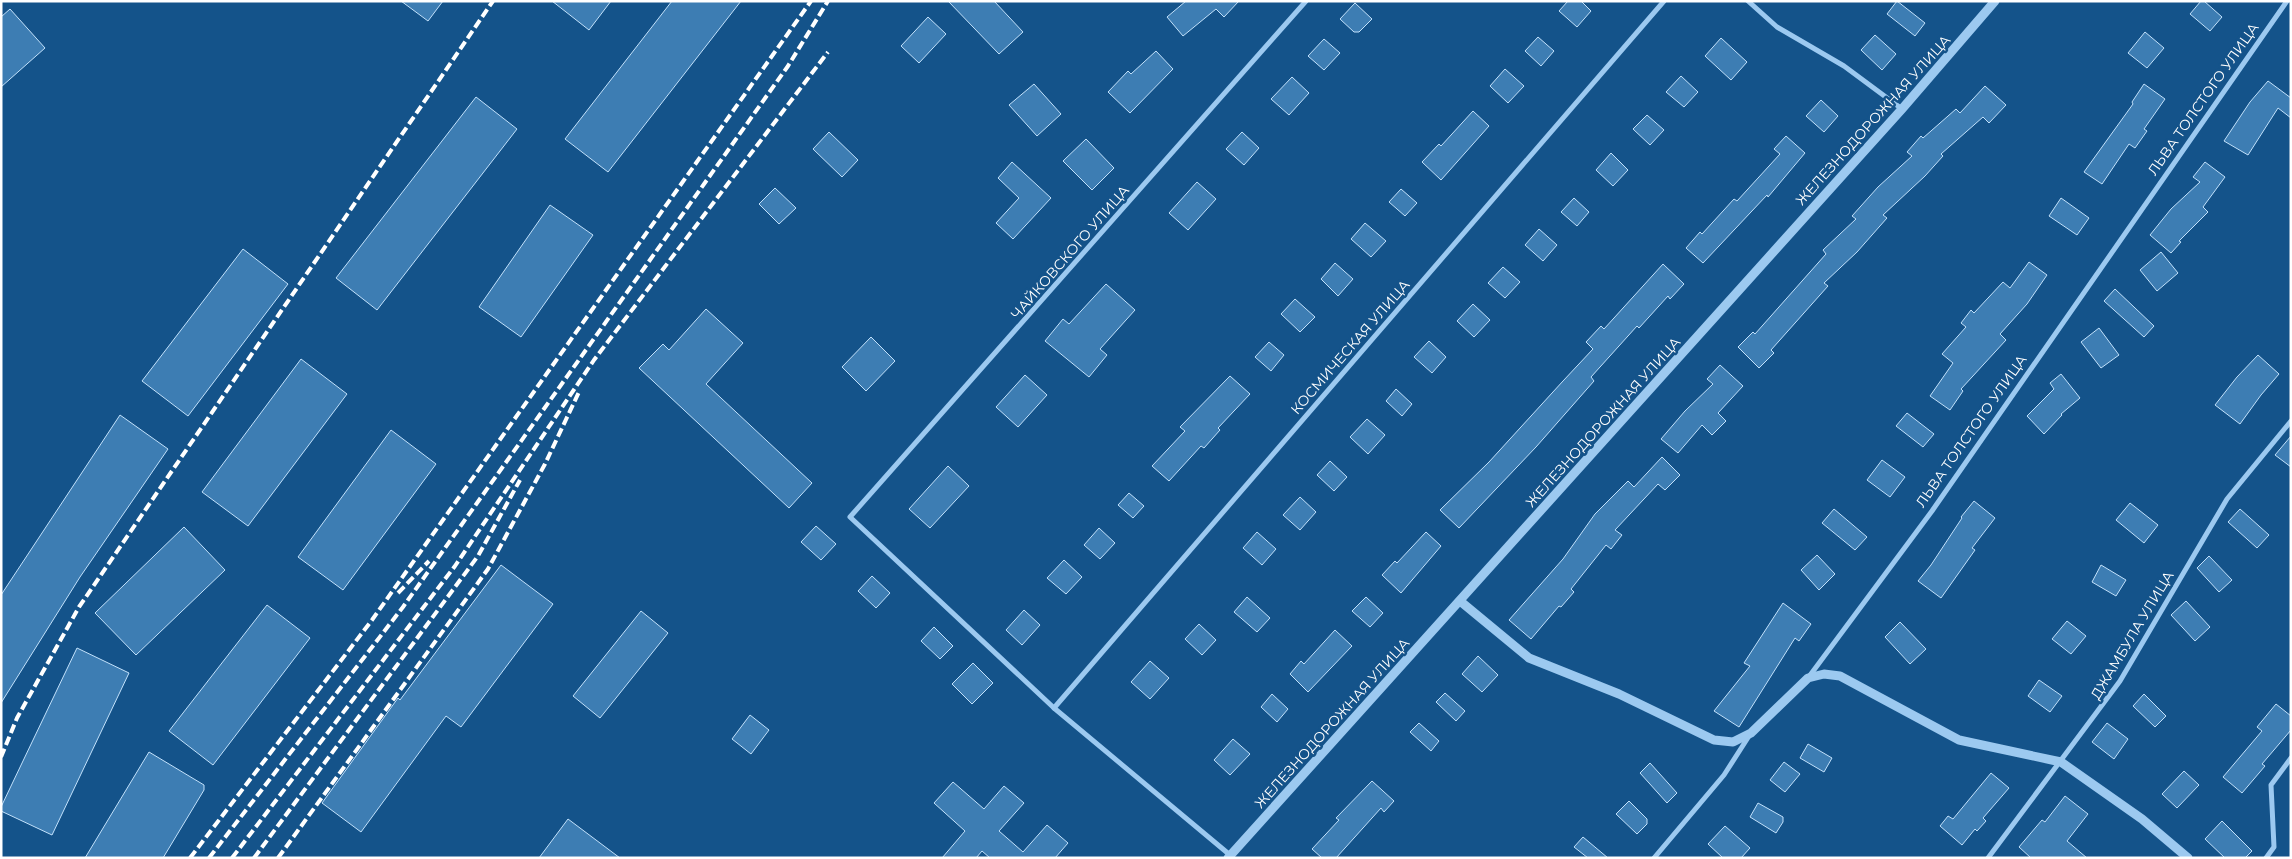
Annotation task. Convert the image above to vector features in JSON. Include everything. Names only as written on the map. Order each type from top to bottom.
[{"type":"street","name":"ЧАЙКОВСКОГО УЛИЦА","points":[[1054,708],[850,517],[1306,1]]},
{"type":"street","name":"КОСМИЧЕСКАЯ УЛИЦА","points":[[1054,708],[1664,1]]},
{"type":"street","points":[[1748,1],[1776,27],[1844,66],[1902,109]]},
{"type":"street","name":"ЖЕЛЕЗНОДОРОЖНАЯ УЛИЦА","points":[[1229,856],[1902,109],[1995,1]]},
{"type":"street","name":"ЛЬВА ТОЛСТОГО УЛИЦА","points":[[1654,858],[1724,775],[1751,734],[1808,678],[1932,511],[2287,1]]},
{"type":"street","name":"ДЖАМБУЛА УЛИЦА","points":[[1988,858],[2120,681],[2227,499],[2291,421]]},
{"type":"street","points":[[1460,601],[1529,658],[1619,694],[1714,740],[1733,742],[1751,734]]},
{"type":"street","points":[[1808,678],[1824,674],[1840,676],[1959,740],[2061,762],[2142,819],[2188,858]]},
{"type":"street","points":[[1054,708],[1229,856]]},
{"type":"street","points":[[2266,858],[2274,847],[2271,785],[2291,758]]},
{"type":"building","points":[[401,1],[443,1],[428,21]]},
{"type":"building","points":[[552,1],[611,1],[589,30]]},
{"type":"building","points":[[672,1],[741,1],[608,172],[565,139]]},
{"type":"building","points":[[948,1],[994,1],[1023,32],[999,54]]},
{"type":"building","points":[[1186,1],[1239,1],[1224,17],[1216,9],[1183,36],[1167,17]]},
{"type":"building","points":[[1568,1],[1581,1],[1591,11],[1577,27],[1559,11]]},
{"type":"building","points":[[1897,1],[1925,23],[1915,36],[1887,14]]},
{"type":"building","points":[[2201,1],[2204,1],[2222,17],[2210,31],[2190,14]]},
{"type":"building","points":[[1355,3],[1372,19],[1359,32],[1354,32],[1340,19]]},
{"type":"building","points":[[10,9],[45,48],[1,87],[1,17]]},
{"type":"building","points":[[928,17],[946,34],[919,63],[901,46]]},
{"type":"building","points":[[2145,32],[2164,48],[2147,68],[2128,53]]},
{"type":"building","points":[[1875,35],[1896,54],[1882,70],[1861,50]]},
{"type":"building","points":[[1538,37],[1554,51],[1541,66],[1525,51]]},
{"type":"building","points":[[1721,38],[1747,62],[1731,80],[1705,56]]},
{"type":"building","points":[[1324,39],[1340,53],[1324,70],[1308,56]]},
{"type":"building","points":[[1156,51],[1173,69],[1130,113],[1108,92],[1128,71],[1131,74]]},
{"type":"building","points":[[1505,69],[1524,86],[1508,103],[1490,86]]},
{"type":"building","points":[[1681,76],[1698,92],[1684,107],[1666,92]]},
{"type":"building","points":[[1292,77],[1309,93],[1289,115],[1271,99]]},
{"type":"building","points":[[2268,81],[2291,98],[2291,118],[2278,108],[2248,155],[2224,141],[2250,102]]},
{"type":"building","points":[[1034,84],[1061,114],[1037,136],[1009,105]]},
{"type":"building","points":[[2144,84],[2165,99],[2144,129],[2147,131],[2135,148],[2129,144],[2102,184],[2084,172],[2133,104],[2132,102]]},
{"type":"building","points":[[1985,86],[2006,105],[1989,123],[1983,117],[1941,154],[1943,156],[1925,176],[1883,215],[1887,218],[1857,252],[1824,283],[1828,286],[1771,350],[1774,353],[1759,368],[1738,347],[1753,332],[1755,334],[1826,254],[1823,250],[1856,219],[1852,216],[1878,187],[1912,156],[1907,152],[1921,136],[1923,138],[1956,109],[1960,113]]},
{"type":"building","points":[[476,97],[517,129],[377,310],[336,278]]},
{"type":"building","points":[[1821,100],[1838,116],[1824,132],[1806,116]]},
{"type":"building","points":[[1473,111],[1489,126],[1441,180],[1422,162],[1439,144],[1441,146]]},
{"type":"building","points":[[1647,115],[1664,130],[1650,145],[1633,129]]},
{"type":"building","points":[[829,132],[858,160],[842,177],[813,149]]},
{"type":"building","points":[[1242,132],[1259,148],[1244,165],[1226,149]]},
{"type":"building","points":[[1786,136],[1805,153],[1768,197],[1767,195],[1703,263],[1686,248],[1700,232],[1702,234],[1734,199],[1737,201],[1780,154],[1774,149]]},
{"type":"building","points":[[1086,139],[1114,168],[1092,190],[1063,161]]},
{"type":"building","points":[[1611,153],[1628,170],[1613,186],[1596,170]]},
{"type":"building","points":[[1012,162],[1051,198],[1013,239],[996,223],[1019,198],[998,178]]},
{"type":"building","points":[[2205,162],[2225,177],[2203,207],[2208,212],[2179,241],[2181,242],[2171,253],[2150,235],[2171,209],[2200,182],[2193,177]]},
{"type":"building","points":[[1197,182],[1216,199],[1188,230],[1169,213]]},
{"type":"building","points":[[775,188],[796,208],[779,224],[759,204]]},
{"type":"building","points":[[1401,189],[1417,203],[1405,216],[1389,202]]},
{"type":"building","points":[[1574,198],[1589,212],[1577,226],[1561,212]]},
{"type":"building","points":[[2061,198],[2089,218],[2077,235],[2049,216]]},
{"type":"building","points":[[550,205],[593,235],[521,337],[479,307]]},
{"type":"building","points":[[1365,223],[1386,241],[1371,257],[1351,239]]},
{"type":"building","points":[[1539,229],[1557,245],[1543,261],[1525,245]]},
{"type":"building","points":[[243,249],[288,284],[188,416],[142,381]]},
{"type":"building","points":[[2161,252],[2178,273],[2157,291],[2140,270]]},
{"type":"building","points":[[2029,262],[2047,275],[2027,304],[2000,334],[2006,340],[1961,389],[1963,391],[1950,410],[1930,396],[1953,363],[1942,354],[1966,327],[1961,323],[1971,310],[1974,313],[2003,282],[2010,288]]},
{"type":"building","points":[[1335,263],[1353,279],[1338,296],[1321,279]]},
{"type":"building","points":[[1663,264],[1684,284],[1670,299],[1668,296],[1639,328],[1637,326],[1591,377],[1594,381],[1536,447],[1459,528],[1440,510],[1489,462],[1593,349],[1586,342],[1601,326],[1604,329]]},
{"type":"building","points":[[1503,267],[1520,282],[1505,298],[1488,283]]},
{"type":"building","points":[[1106,284],[1135,310],[1100,349],[1107,355],[1089,377],[1045,341],[1063,319],[1069,324]]},
{"type":"building","points":[[2115,289],[2154,326],[2144,337],[2104,301]]},
{"type":"building","points":[[1295,299],[1315,317],[1300,332],[1281,314]]},
{"type":"building","points":[[1473,304],[1490,320],[1474,337],[1457,321]]},
{"type":"building","points":[[706,309],[743,343],[706,384],[812,483],[789,508],[639,368],[663,344],[669,350]]},
{"type":"building","points":[[2099,328],[2119,355],[2101,368],[2081,342]]},
{"type":"building","points":[[871,337],[895,361],[866,391],[842,367]]},
{"type":"building","points":[[1429,341],[1446,357],[1432,373],[1414,357]]},
{"type":"building","points":[[1269,342],[1284,355],[1271,371],[1255,357]]},
{"type":"building","points":[[2258,355],[2279,374],[2240,424],[2215,405],[2237,377]]},
{"type":"building","points":[[301,359],[347,394],[248,526],[202,492]]},
{"type":"building","points":[[1720,365],[1743,386],[1718,413],[1726,421],[1712,435],[1702,425],[1678,453],[1661,439],[1685,411],[1713,384],[1707,379]]},
{"type":"building","points":[[2061,374],[2080,398],[2061,414],[2044,434],[2027,416],[2054,389],[2050,383]]},
{"type":"building","points":[[1025,375],[1047,395],[1018,427],[996,407]]},
{"type":"building","points":[[1230,376],[1250,394],[1218,428],[1220,430],[1204,448],[1201,446],[1169,481],[1152,466],[1185,431],[1180,427]]},
{"type":"building","points":[[1396,389],[1412,404],[1402,416],[1386,401]]},
{"type":"building","points":[[1907,413],[1934,434],[1923,447],[1896,426]]},
{"type":"building","points":[[120,415],[168,449],[80,577],[1,703],[1,595]]},
{"type":"building","points":[[1367,419],[1385,435],[1368,454],[1350,437]]},
{"type":"building","points":[[391,430],[436,464],[343,590],[298,557]]},
{"type":"building","points":[[2291,436],[2291,467],[2275,455]]},
{"type":"building","points":[[1662,457],[1680,475],[1665,490],[1658,484],[1615,530],[1622,535],[1611,549],[1606,545],[1571,589],[1574,592],[1561,607],[1559,606],[1531,639],[1509,620],[1563,559],[1595,514],[1628,481],[1634,487]]},
{"type":"building","points":[[1882,460],[1905,477],[1890,497],[1867,480]]},
{"type":"building","points":[[1330,461],[1347,477],[1334,491],[1317,475]]},
{"type":"building","points":[[948,466],[969,486],[930,528],[909,509]]},
{"type":"building","points":[[1129,493],[1144,506],[1133,518],[1118,505]]},
{"type":"building","points":[[1300,497],[1316,512],[1300,530],[1283,515]]},
{"type":"building","points":[[1974,501],[1995,518],[1972,548],[1975,550],[1941,598],[1918,581]]},
{"type":"building","points":[[2130,503],[2158,525],[2144,543],[2116,520]]},
{"type":"building","points":[[1834,509],[1867,537],[1855,550],[1822,523]]},
{"type":"building","points":[[2240,509],[2269,535],[2257,548],[2228,522]]},
{"type":"building","points":[[816,526],[836,544],[821,560],[801,542]]},
{"type":"building","points":[[184,527],[225,570],[136,655],[95,613]]},
{"type":"building","points":[[1099,528],[1115,543],[1100,559],[1084,545]]},
{"type":"building","points":[[1257,532],[1276,549],[1262,565],[1243,548]]},
{"type":"building","points":[[1426,532],[1441,546],[1401,593],[1382,575],[1395,561],[1397,563]]},
{"type":"building","points":[[1817,555],[1835,574],[1819,590],[1801,570]]},
{"type":"building","points":[[2209,556],[2232,580],[2219,592],[2197,568]]},
{"type":"building","points":[[1064,560],[1082,577],[1066,594],[1047,578]]},
{"type":"building","points":[[501,565],[553,604],[461,727],[446,716],[361,832],[322,803],[398,698],[400,700]]},
{"type":"building","points":[[2101,565],[2126,580],[2116,596],[2092,582]]},
{"type":"building","points":[[872,576],[890,593],[876,608],[858,591]]},
{"type":"building","points":[[1247,597],[1270,618],[1257,632],[1234,612]]},
{"type":"building","points":[[1366,597],[1383,613],[1370,627],[1352,611]]},
{"type":"building","points":[[2186,601],[2210,627],[2195,641],[2171,615]]},
{"type":"building","points":[[1783,603],[1811,624],[1799,641],[1795,638],[1739,727],[1714,711],[1750,666],[1744,663]]},
{"type":"building","points":[[267,605],[310,638],[213,765],[169,731]]},
{"type":"building","points":[[1024,610],[1040,625],[1022,645],[1006,630]]},
{"type":"building","points":[[641,611],[668,633],[600,718],[573,696]]},
{"type":"building","points":[[2067,621],[2086,636],[2071,654],[2052,639]]},
{"type":"building","points":[[1900,622],[1926,649],[1910,664],[1885,637]]},
{"type":"building","points":[[1199,624],[1216,640],[1202,655],[1185,639]]},
{"type":"building","points":[[934,627],[953,646],[940,659],[921,641]]},
{"type":"building","points":[[1335,630],[1352,646],[1308,692],[1290,674],[1301,661],[1304,664]]},
{"type":"building","points":[[77,648],[129,673],[52,835],[1,811],[1,807]]},
{"type":"building","points":[[1478,656],[1498,675],[1482,692],[1462,674]]},
{"type":"building","points":[[1150,661],[1169,678],[1150,699],[1131,682]]},
{"type":"building","points":[[973,663],[993,683],[972,704],[952,684]]},
{"type":"building","points":[[2039,680],[2062,696],[2050,712],[2028,696]]},
{"type":"building","points":[[1445,693],[1465,711],[1456,721],[1436,702]]},
{"type":"building","points":[[1272,694],[1288,709],[1277,722],[1261,707]]},
{"type":"building","points":[[2144,694],[2166,716],[2155,727],[2133,706]]},
{"type":"building","points":[[2276,704],[2291,716],[2291,730],[2262,764],[2265,766],[2242,793],[2223,777],[2262,731],[2257,727]]},
{"type":"building","points":[[750,715],[769,730],[751,754],[732,739]]},
{"type":"building","points":[[1419,723],[1439,741],[1431,751],[1410,732]]},
{"type":"building","points":[[2107,723],[2128,739],[2114,759],[2092,742]]},
{"type":"building","points":[[1233,739],[1250,754],[1230,775],[1214,760]]},
{"type":"building","points":[[1808,744],[1832,758],[1824,772],[1800,758]]},
{"type":"building","points":[[149,752],[204,785],[204,790],[163,858],[85,858]]},
{"type":"building","points":[[1784,762],[1800,774],[1785,792],[1770,780]]},
{"type":"building","points":[[1650,763],[1677,793],[1667,803],[1640,773]]},
{"type":"building","points":[[2184,771],[2199,785],[2177,808],[2162,794]]},
{"type":"building","points":[[1991,773],[2009,788],[1983,818],[1986,821],[1977,831],[1975,829],[1962,845],[1940,826],[1948,816],[1953,819]]},
{"type":"building","points":[[1372,781],[1394,801],[1384,812],[1381,808],[1336,858],[1322,858],[1312,849],[1339,820],[1336,818]]},
{"type":"building","points":[[953,782],[984,809],[1004,786],[1024,803],[999,831],[1023,852],[1047,825],[1068,843],[1055,858],[990,858],[982,851],[976,858],[942,858],[965,831],[934,803]]},
{"type":"building","points":[[2065,796],[2088,814],[2067,841],[2087,858],[2031,858],[2019,847],[2042,820],[2045,822]]},
{"type":"building","points":[[1629,801],[1647,819],[1647,824],[1637,834],[1616,814]]},
{"type":"building","points":[[1758,803],[1783,817],[1783,822],[1776,833],[1750,817]]},
{"type":"building","points":[[568,819],[620,858],[539,858]]},
{"type":"building","points":[[2222,821],[2252,851],[2245,858],[2225,858],[2205,839]]},
{"type":"building","points":[[1725,826],[1750,848],[1741,858],[1723,858],[1708,844]]},
{"type":"building","points":[[1583,837],[1608,858],[1588,858],[1574,847]]},
{"type":"railway","points":[[1,757],[17,718],[79,607],[493,1]]},
{"type":"railway","points":[[190,858],[372,620],[811,1]]},
{"type":"railway","points":[[209,858],[403,607],[788,66],[828,1]]},
{"type":"railway","points":[[232,858],[455,566],[594,360],[828,52]]},
{"type":"railway","points":[[278,858],[488,569],[545,464],[579,392]]},
{"type":"railway","points":[[254,858],[478,556],[520,480]]},
{"type":"railway","points":[[398,593],[429,561]]}]
